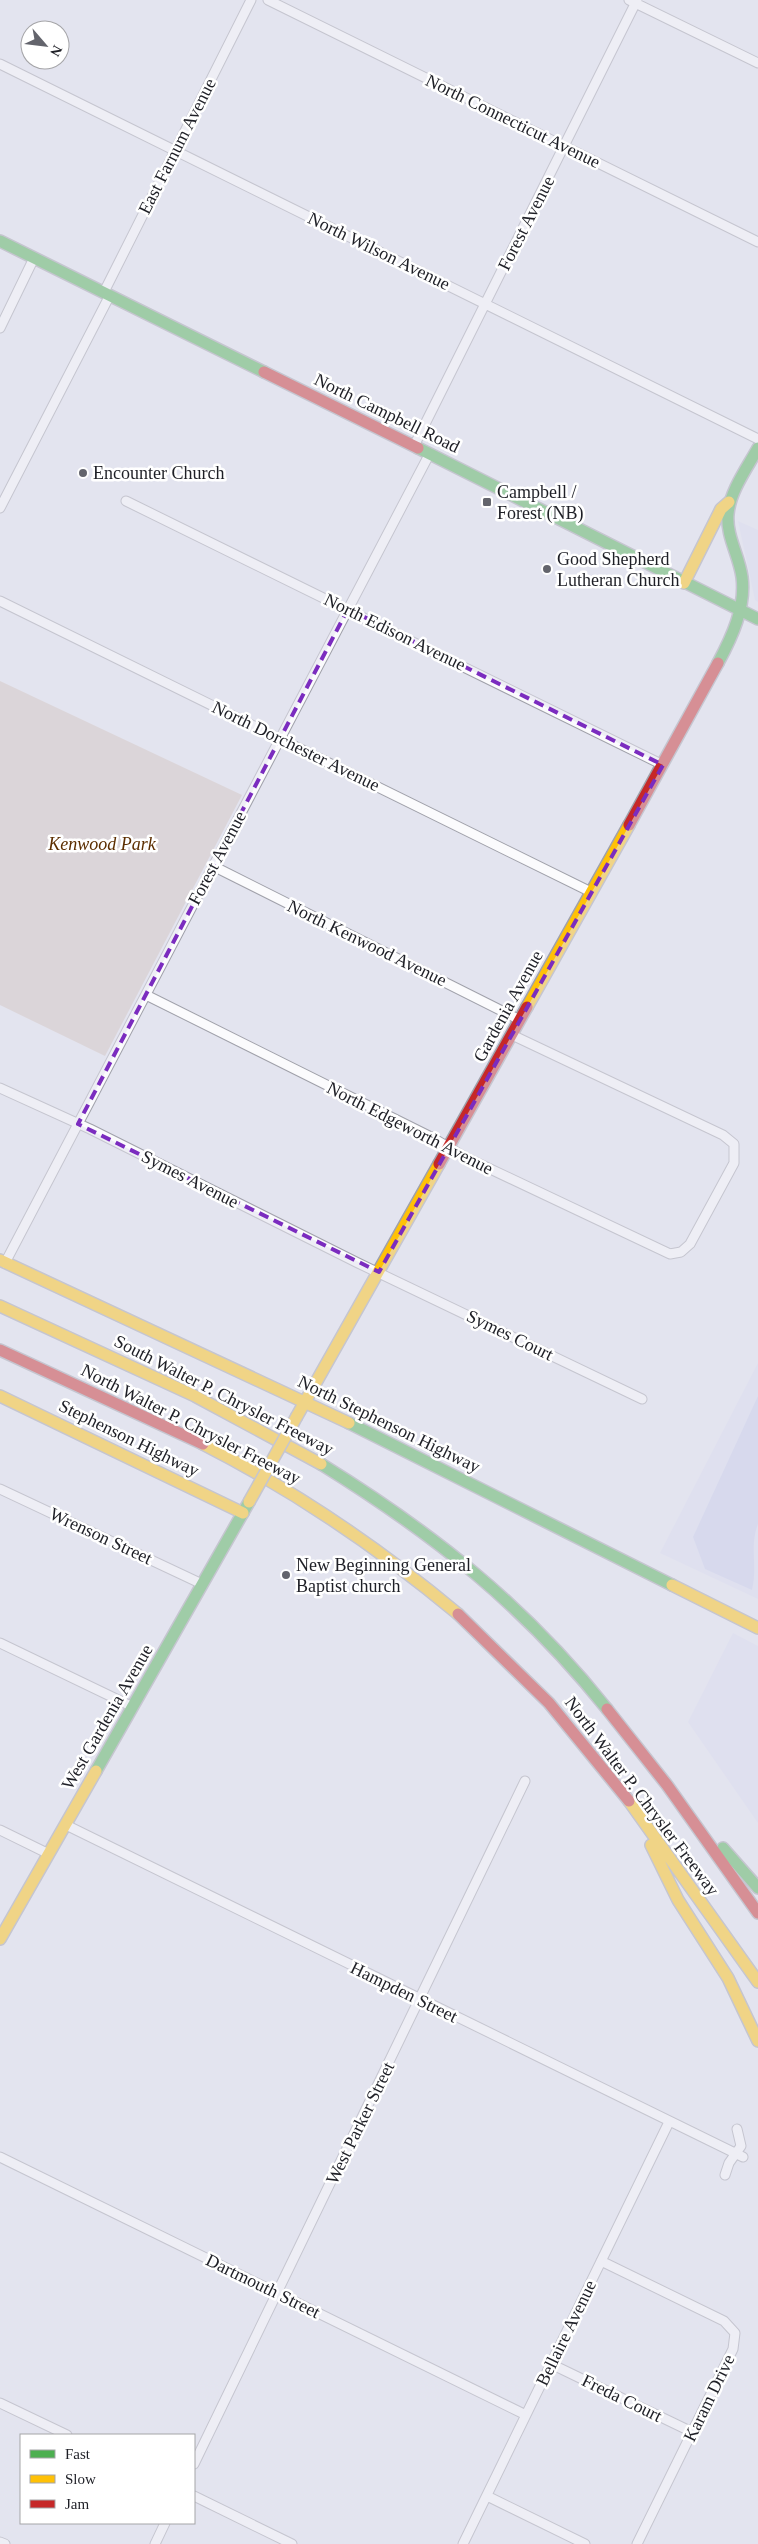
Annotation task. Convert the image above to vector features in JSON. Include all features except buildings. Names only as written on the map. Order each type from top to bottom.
[{"type":"main road","name":"North Campbell Road","points":[[0,241],[430,453],[758,619]]},
{"type":"main road","name":"Gardenia Avenue","points":[[684,583],[721,510],[731,500],[758,447]]},
{"type":"main road","name":"Gardenia Avenue","points":[[243,1513],[714,671],[741,610],[742,576],[728,527],[731,500]]},
{"type":"main road","name":"North Stephenson Highway","points":[[2,1261],[305,1401],[758,1628]]},
{"type":"main road","name":"South Walter P. Chrysler Freeway","points":[[0,1306],[204,1401],[282,1440],[338,1473],[404,1518],[481,1577],[551,1644],[596,1694],[666,1782],[758,1913]]},
{"type":"main road","name":"North Walter P. Chrysler Freeway","points":[[0,1350],[231,1459],[291,1492],[380,1551],[447,1604],[527,1679],[569,1727],[632,1808],[758,1982]]},
{"type":"main road","name":"Stephenson Highway","points":[[0,1396],[243,1513]]},
{"type":"main road","name":"West Gardenia Avenue","points":[[0,1939],[243,1513]]},
{"type":"main road","points":[[666,1782],[758,1888]]},
{"type":"main road","points":[[632,1808],[678,1900],[728,1978],[758,2041]]},
{"type":"street","name":"East Farnum Avenue","points":[[0,508],[107,294],[175,150],[251,0]]},
{"type":"street","name":"North Connecticut Avenue","points":[[268,0],[758,242]]},
{"type":"street","name":"Forest Avenue","points":[[414,446],[486,304],[634,1]]},
{"type":"street","points":[[634,1],[758,64]]},
{"type":"street","name":"North Wilson Avenue","points":[[0,64],[486,304],[758,447]]},
{"type":"street","points":[[0,328],[34,258]]},
{"type":"street","name":"Forest Avenue","points":[[2,1261],[78,1124],[430,453]]},
{"type":"street","name":"North Edison Avenue","points":[[126,501],[663,765]]},
{"type":"street","name":"North Dorchester Avenue","points":[[0,601],[591,892]]},
{"type":"street","name":"North Kenwood Avenue","points":[[213,866],[520,1020]]},
{"type":"street","name":"North Edgeworth Avenue","points":[[146,995],[449,1147],[465,1157],[658,1249],[670,1254],[677,1254],[690,1244],[734,1163],[736,1156],[734,1144],[723,1135],[512,1035]]},
{"type":"street","name":"Symes Avenue","points":[[0,1088],[78,1124],[379,1272]]},
{"type":"street","name":"Symes Court","points":[[379,1272],[642,1399]]},
{"type":"street","name":"Wrenson Street","points":[[0,1489],[202,1584]]},
{"type":"street","points":[[0,1644],[133,1707]]},
{"type":"street","name":"West Parker Street","points":[[195,2462],[525,1781]]},
{"type":"street","name":"Hampden Street","points":[[66,1825],[739,2156]]},
{"type":"street","points":[[0,1830],[49,1854]]},
{"type":"street","name":"Bellaire Avenue","points":[[463,2544],[669,2122]]},
{"type":"street","points":[[725,2175],[739,2156],[741,2146],[736,2130]]},
{"type":"street","name":"Dartmouth Street","points":[[0,2157],[526,2415]]},
{"type":"street","name":"Karam Drive","points":[[602,2261],[724,2321],[732,2329],[735,2341],[733,2349],[638,2544]]},
{"type":"street","name":"Freda Court","points":[[551,2364],[692,2432]]},
{"type":"street","points":[[0,2403],[65,2434]]},
{"type":"street","points":[[195,2496],[292,2544]]},
{"type":"street","points":[[487,2496],[585,2544]]},
{"type":"street","points":[[155,2544],[165,2524]]},
{"type":"street","points":[[0,2542],[4,2544]]},
{"type":"highlighted area","points":[[348,609],[663,765],[379,1272],[78,1124]]},
{"type":"shaded area","points":[[738,521],[758,530],[758,602],[755,600]]},
{"type":"shaded area","points":[[758,1363],[758,1599],[660,1553]]},
{"type":"shaded area","points":[[758,1396],[758,1524],[754,1541],[754,1581],[752,1590],[705,1569],[693,1537]]},
{"type":"shaded area","points":[[733,1633],[758,1646],[758,1823],[688,1722]]},
{"type":"green space","name":"Kenwood Park","points":[[0,681],[242,795],[105,1056],[0,1005]]},
{"type":"traffic: fast","points":[[0,241],[264,372]]},
{"type":"traffic: fast","points":[[418,448],[758,619]]},
{"type":"traffic: fast","points":[[718,663],[737,622],[743,588],[742,577],[729,530],[729,505],[740,480],[758,448]]},
{"type":"traffic: fast","points":[[349,1423],[672,1585]]},
{"type":"traffic: fast","points":[[321,1464],[402,1517],[475,1574],[510,1604],[543,1637],[576,1671],[607,1709]]},
{"type":"traffic: fast","points":[[96,1771],[249,1502]]},
{"type":"traffic: fast","points":[[723,1848],[758,1888]]},
{"type":"traffic: slow","points":[[684,583],[721,509],[729,502]]},
{"type":"traffic: slow","points":[[527,1007],[629,825]]},
{"type":"traffic: slow","points":[[297,1416],[439,1164]]},
{"type":"traffic: slow","points":[[0,1260],[349,1423]]},
{"type":"traffic: slow","points":[[0,1306],[195,1396],[321,1464]]},
{"type":"traffic: slow","points":[[0,1396],[243,1513]]},
{"type":"traffic: slow","points":[[249,1502],[297,1416]]},
{"type":"traffic: slow","points":[[203,1444],[271,1481],[335,1522],[398,1566],[458,1614]]},
{"type":"traffic: slow","points":[[672,1585],[758,1628]]},
{"type":"traffic: slow","points":[[0,1939],[96,1771]]},
{"type":"traffic: slow","points":[[629,1801],[758,1982]]},
{"type":"traffic: slow","points":[[651,1845],[678,1900],[728,1978],[758,2041]]},
{"type":"traffic: jam","points":[[264,372],[418,448]]},
{"type":"traffic: jam","points":[[629,825],[718,663]]},
{"type":"traffic: jam","points":[[439,1164],[527,1007]]},
{"type":"traffic: jam","points":[[0,1350],[203,1444]]},
{"type":"traffic: jam","points":[[458,1614],[549,1703],[629,1801]]},
{"type":"traffic: jam","points":[[607,1709],[667,1785],[758,1913]]},
{"type":"place","name":"Encounter Church","points":[[83,473]]},
{"type":"place","name":"Campbell / Forest (NB)","points":[[487,502]]},
{"type":"place","name":"Good Shepherd Lutheran Church","points":[[547,569]]},
{"type":"place","name":"New Beginning General Baptist church","points":[[286,1575]]}]
